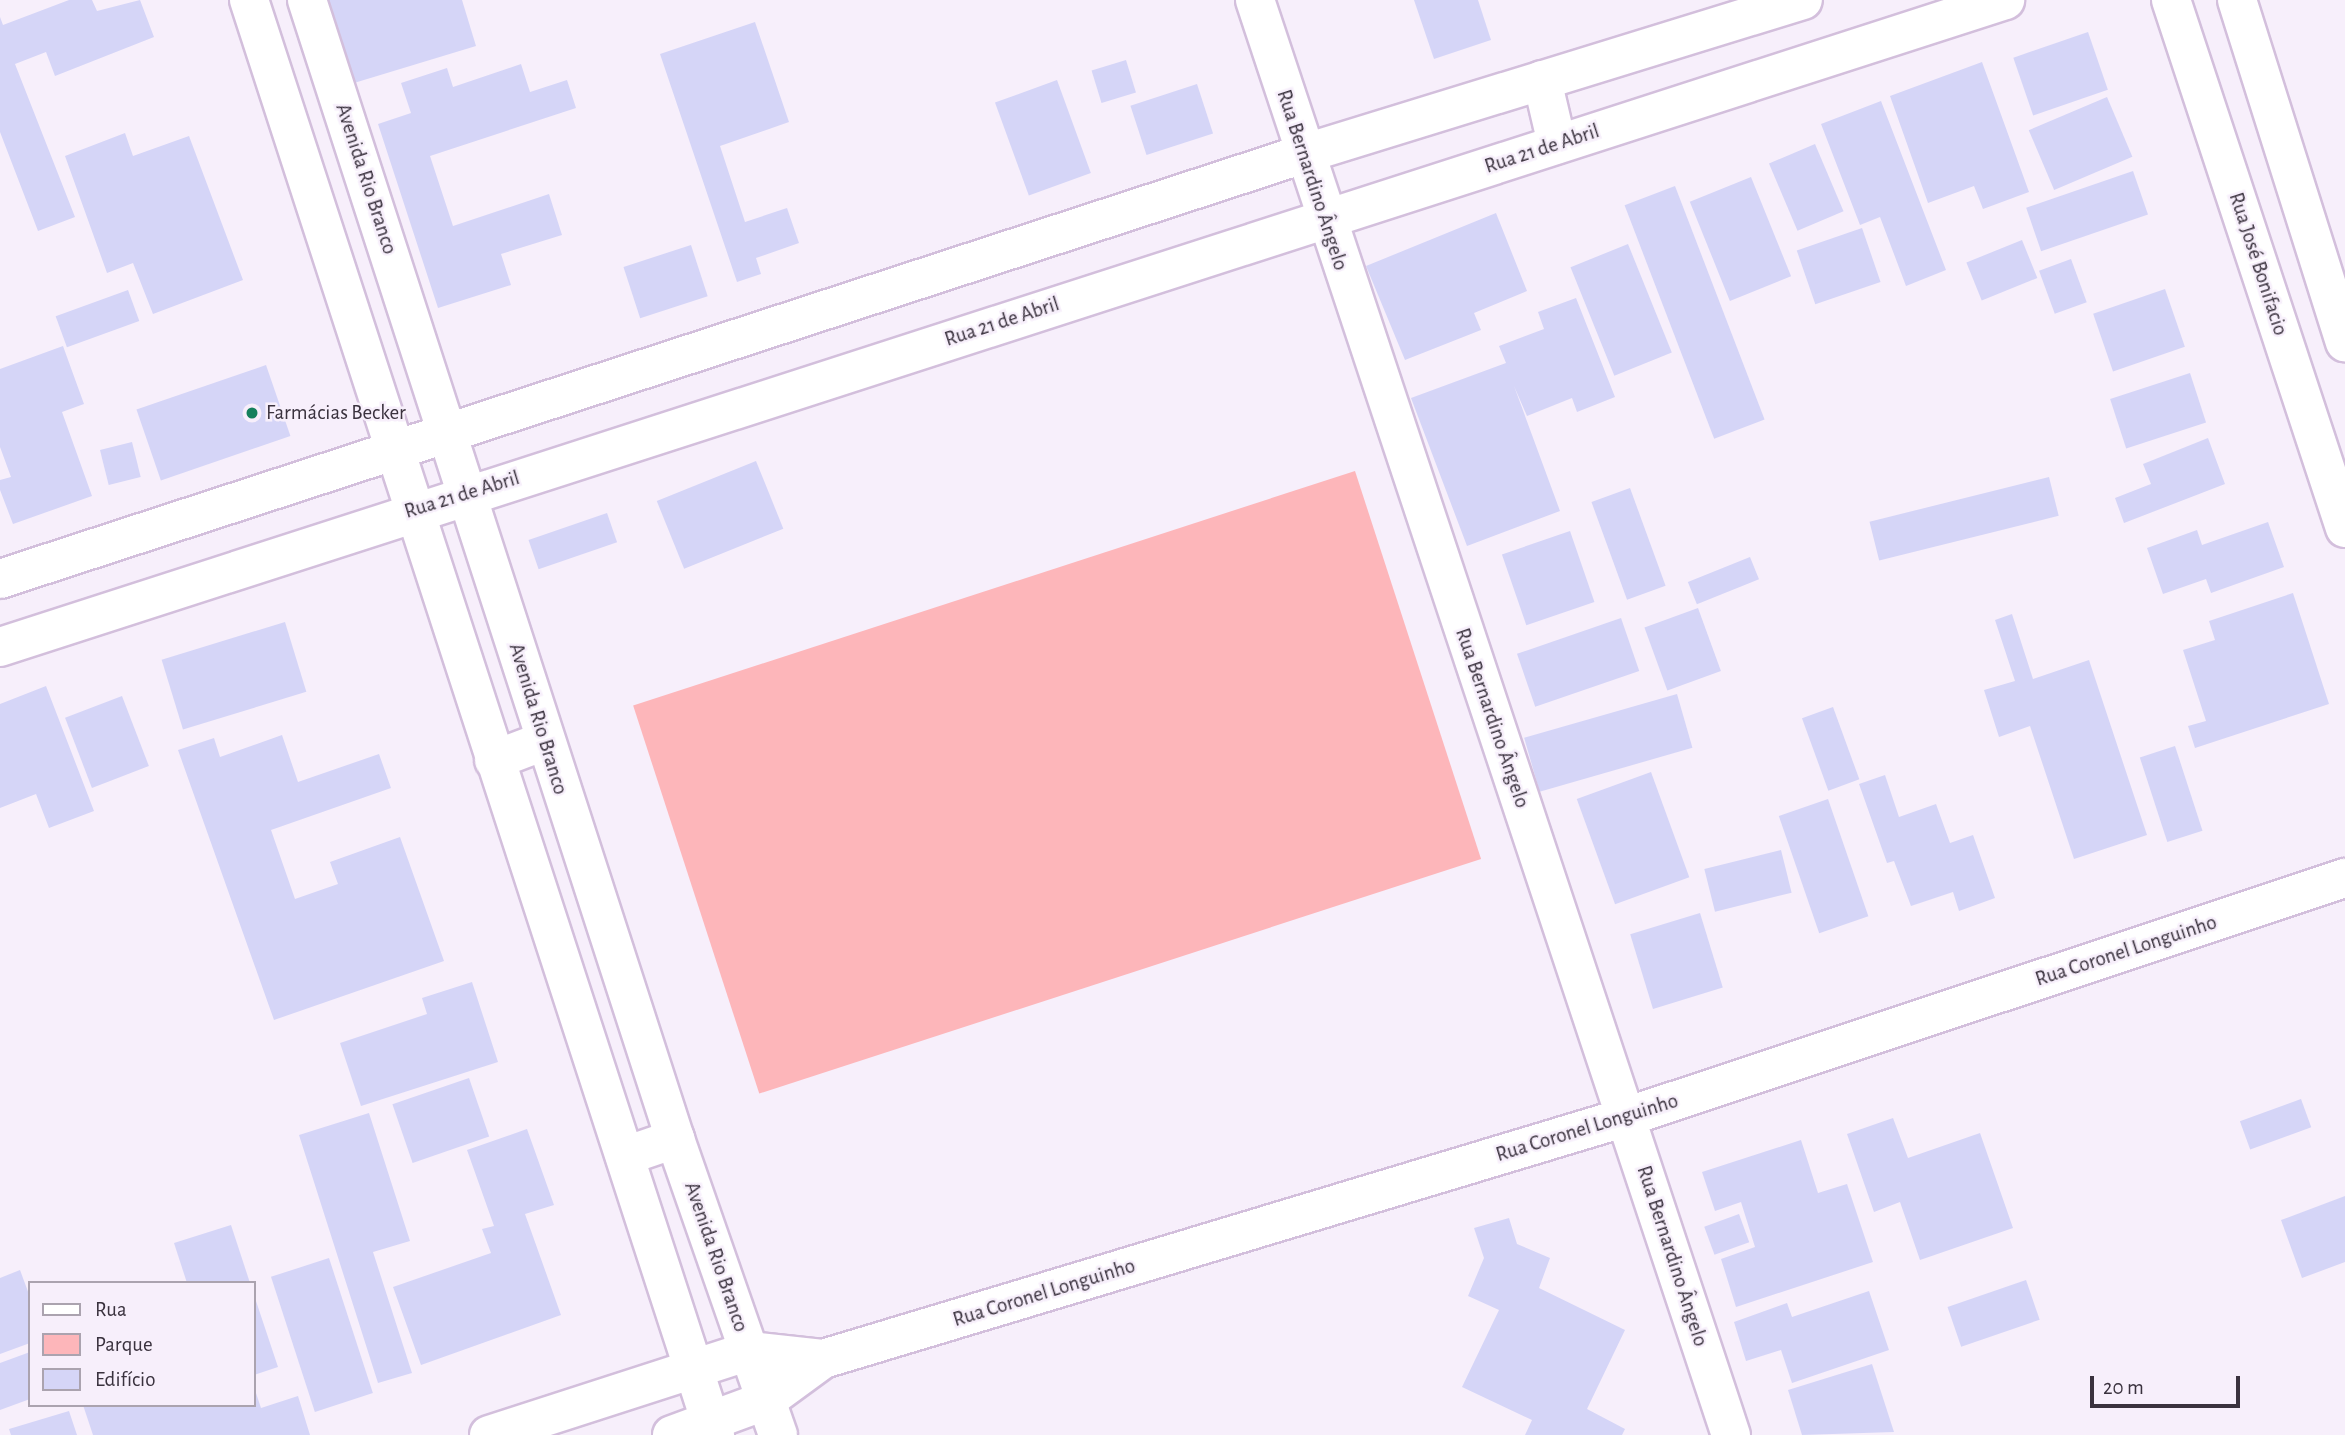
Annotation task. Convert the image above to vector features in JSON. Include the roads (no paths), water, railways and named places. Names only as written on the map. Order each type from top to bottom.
[{"type":"street","name":"Rua Bernardino Ângelo","points":[[1255,0],[1324,218],[1731,1435]]},
{"type":"street","points":[[0,579],[449,429],[1303,154],[1803,0]]},
{"type":"street","name":"Rua 21 de Abril","points":[[0,647],[415,510],[1557,144],[1948,8],[2004,0]]},
{"type":"street","name":"Rua José Bonifacio","points":[[2171,0],[2345,528]]},
{"type":"street","points":[[2237,0],[2345,342]]},
{"type":"street","points":[[307,2],[252,9],[713,1429]]},
{"type":"street","name":"Avenida Rio Branco","points":[[307,2],[449,429],[544,741],[674,1139],[773,1417]]},
{"type":"street","points":[[1542,80],[1557,144]]},
{"type":"street","points":[[494,760],[544,741]]},
{"type":"street","name":"Rua Coronel Longuinho","points":[[489,1435],[749,1351],[823,1359],[1626,1117],[2345,878]]},
{"type":"street","points":[[625,1156],[674,1139]]},
{"type":"street","name":"Rua Coronel Longuinho","points":[[672,1435],[773,1417],[823,1359]]},
{"type":"place","name":"Farmácias Becker","points":[[252,413]]}]
